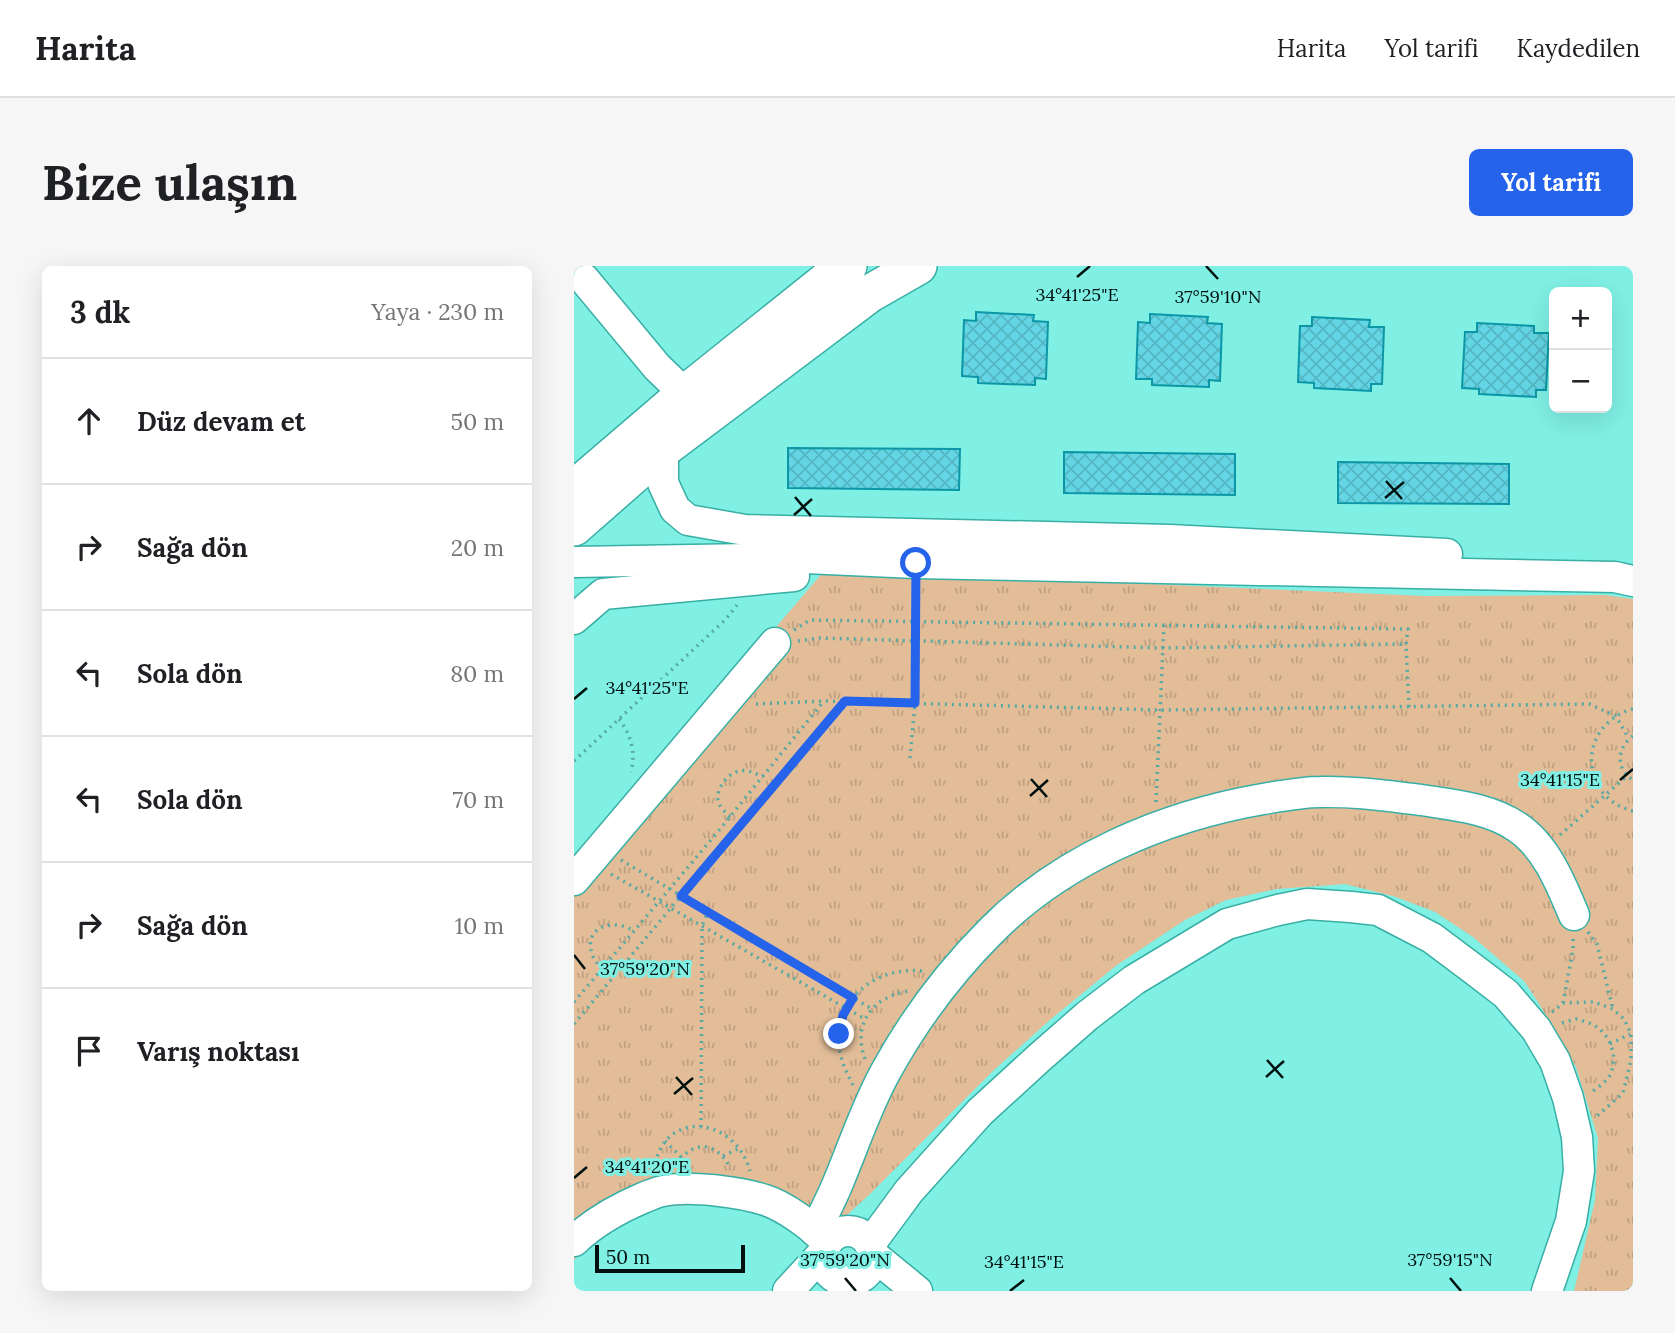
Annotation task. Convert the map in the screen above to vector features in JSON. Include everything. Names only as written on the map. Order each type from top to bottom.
[{"type":"main road","points":[[574,527],[663,449],[869,294],[918,266]]},
{"type":"main road","points":[[574,489],[833,270]]},
{"type":"street","points":[[574,272],[584,279],[657,367],[685,394]]},
{"type":"street","points":[[663,449],[663,483],[675,509],[688,520],[745,530],[1170,540],[1536,559],[1633,558]]},
{"type":"street","points":[[574,562],[806,558],[916,563],[1615,577],[1633,581]]},
{"type":"street","points":[[574,620],[603,594],[794,576],[806,558]]},
{"type":"street","points":[[588,863],[775,643]]},
{"type":"street","points":[[844,1243],[822,1257],[825,1268],[850,1286],[871,1267],[844,1243],[840,1179],[875,1094],[918,1017],[992,930],[1024,901],[1060,875],[1129,838],[1224,805],[1318,792],[1377,794],[1474,808],[1517,827],[1531,839],[1557,878],[1574,915]]},
{"type":"street","points":[[788,1291],[909,1191],[980,1112],[1077,1024],[1135,980],[1227,924],[1307,904],[1378,910],[1432,938],[1506,994],[1538,1032],[1555,1061],[1572,1114],[1577,1137],[1579,1171],[1571,1221],[1548,1291]]},
{"type":"street","points":[[574,1241],[587,1228],[620,1208],[662,1191],[688,1188],[724,1192],[766,1200],[844,1243],[917,1291]]},
{"type":"path","points":[[910,758],[915,703],[916,563]]},
{"type":"path","points":[[574,761],[724,620],[745,596],[744,580]]},
{"type":"path","points":[[775,643],[810,620],[1408,629],[1406,644],[1409,708]]},
{"type":"path","points":[[1155,828],[1164,625]]},
{"type":"path","points":[[775,643],[819,638],[1163,648],[1406,644]]},
{"type":"path","points":[[574,1002],[824,701]]},
{"type":"path","points":[[574,1024],[845,701]]},
{"type":"path","points":[[722,705],[845,701],[1160,710],[1590,704],[1616,716],[1631,737],[1625,742],[1620,753],[1620,765],[1633,780]]},
{"type":"path","points":[[1633,709],[1616,716],[1601,730],[1595,741],[1591,765],[1594,777],[1605,795],[1618,806],[1633,811]]},
{"type":"path","points":[[619,719],[632,742],[632,769],[628,780]]},
{"type":"path","points":[[730,817],[719,805],[717,796],[722,784],[736,772],[751,772],[763,777]]},
{"type":"path","points":[[1541,852],[1627,776]]},
{"type":"path","points":[[588,863],[670,889],[872,1009]]},
{"type":"path","points":[[588,863],[865,1019]]},
{"type":"path","points":[[701,1127],[702,926],[708,912]]},
{"type":"path","points":[[1538,1032],[1563,1003],[1573,950],[1574,915]]},
{"type":"path","points":[[1574,915],[1597,944],[1613,1009]]},
{"type":"path","points":[[602,969],[592,954],[591,942],[594,934],[607,925],[615,924],[634,931]]},
{"type":"path","points":[[908,970],[924,972],[940,989],[899,993],[872,1009],[865,1019],[861,1040],[875,1094],[856,1091],[847,1075],[839,1048],[841,1021],[853,998],[879,976],[908,970]]},
{"type":"path","points":[[1538,1032],[1576,1019],[1597,1027],[1606,1036],[1612,1050],[1614,1063],[1609,1077],[1585,1097],[1572,1114],[1591,1120],[1623,1093],[1631,1060],[1632,1040],[1624,1020],[1613,1009],[1594,1002],[1563,1003]]},
{"type":"path","points":[[1609,1044],[1631,1034]]},
{"type":"path","points":[[656,1193],[654,1168],[657,1154],[665,1141],[680,1129],[693,1126],[718,1130],[740,1149],[752,1179],[749,1197]]},
{"type":"path","points":[[665,1141],[681,1157]]},
{"type":"path","points":[[723,1156],[740,1149]]},
{"type":"green space","points":[[825,570],[1425,596],[1605,595],[1633,599],[1633,1291],[1574,1291],[1595,1200],[1598,1138],[1576,1067],[1524,981],[1473,937],[1435,912],[1396,897],[1345,884],[1277,889],[1226,900],[1185,920],[1117,965],[993,1071],[870,1194],[816,1243],[761,1212],[717,1203],[650,1208],[596,1238],[574,1260],[574,864]]},
{"type":"building","points":[[976,312],[1034,315],[1033,321],[1048,322],[1046,379],[1035,378],[1035,385],[978,383],[978,377],[962,376],[964,320],[976,321]]},
{"type":"building","points":[[1150,314],[1208,317],[1207,323],[1222,324],[1220,381],[1209,380],[1209,387],[1152,385],[1152,379],[1136,379],[1138,322],[1150,323]]},
{"type":"building","points":[[1312,317],[1370,320],[1369,327],[1384,327],[1382,384],[1371,384],[1371,391],[1314,388],[1314,383],[1298,382],[1300,326],[1312,326]]},
{"type":"building","points":[[1477,323],[1534,326],[1534,333],[1549,333],[1546,390],[1536,390],[1536,397],[1479,394],[1479,389],[1462,388],[1465,332],[1477,332]]},
{"type":"building","points":[[788,448],[960,449],[959,490],[788,488]]},
{"type":"building","points":[[1064,452],[1235,454],[1235,495],[1064,493]]},
{"type":"building","points":[[1338,462],[1509,464],[1509,504],[1338,503]]},
{"type":"route","points":[[839,1034],[843,1015],[853,998],[681,896],[845,701],[915,703],[916,563]]}]
